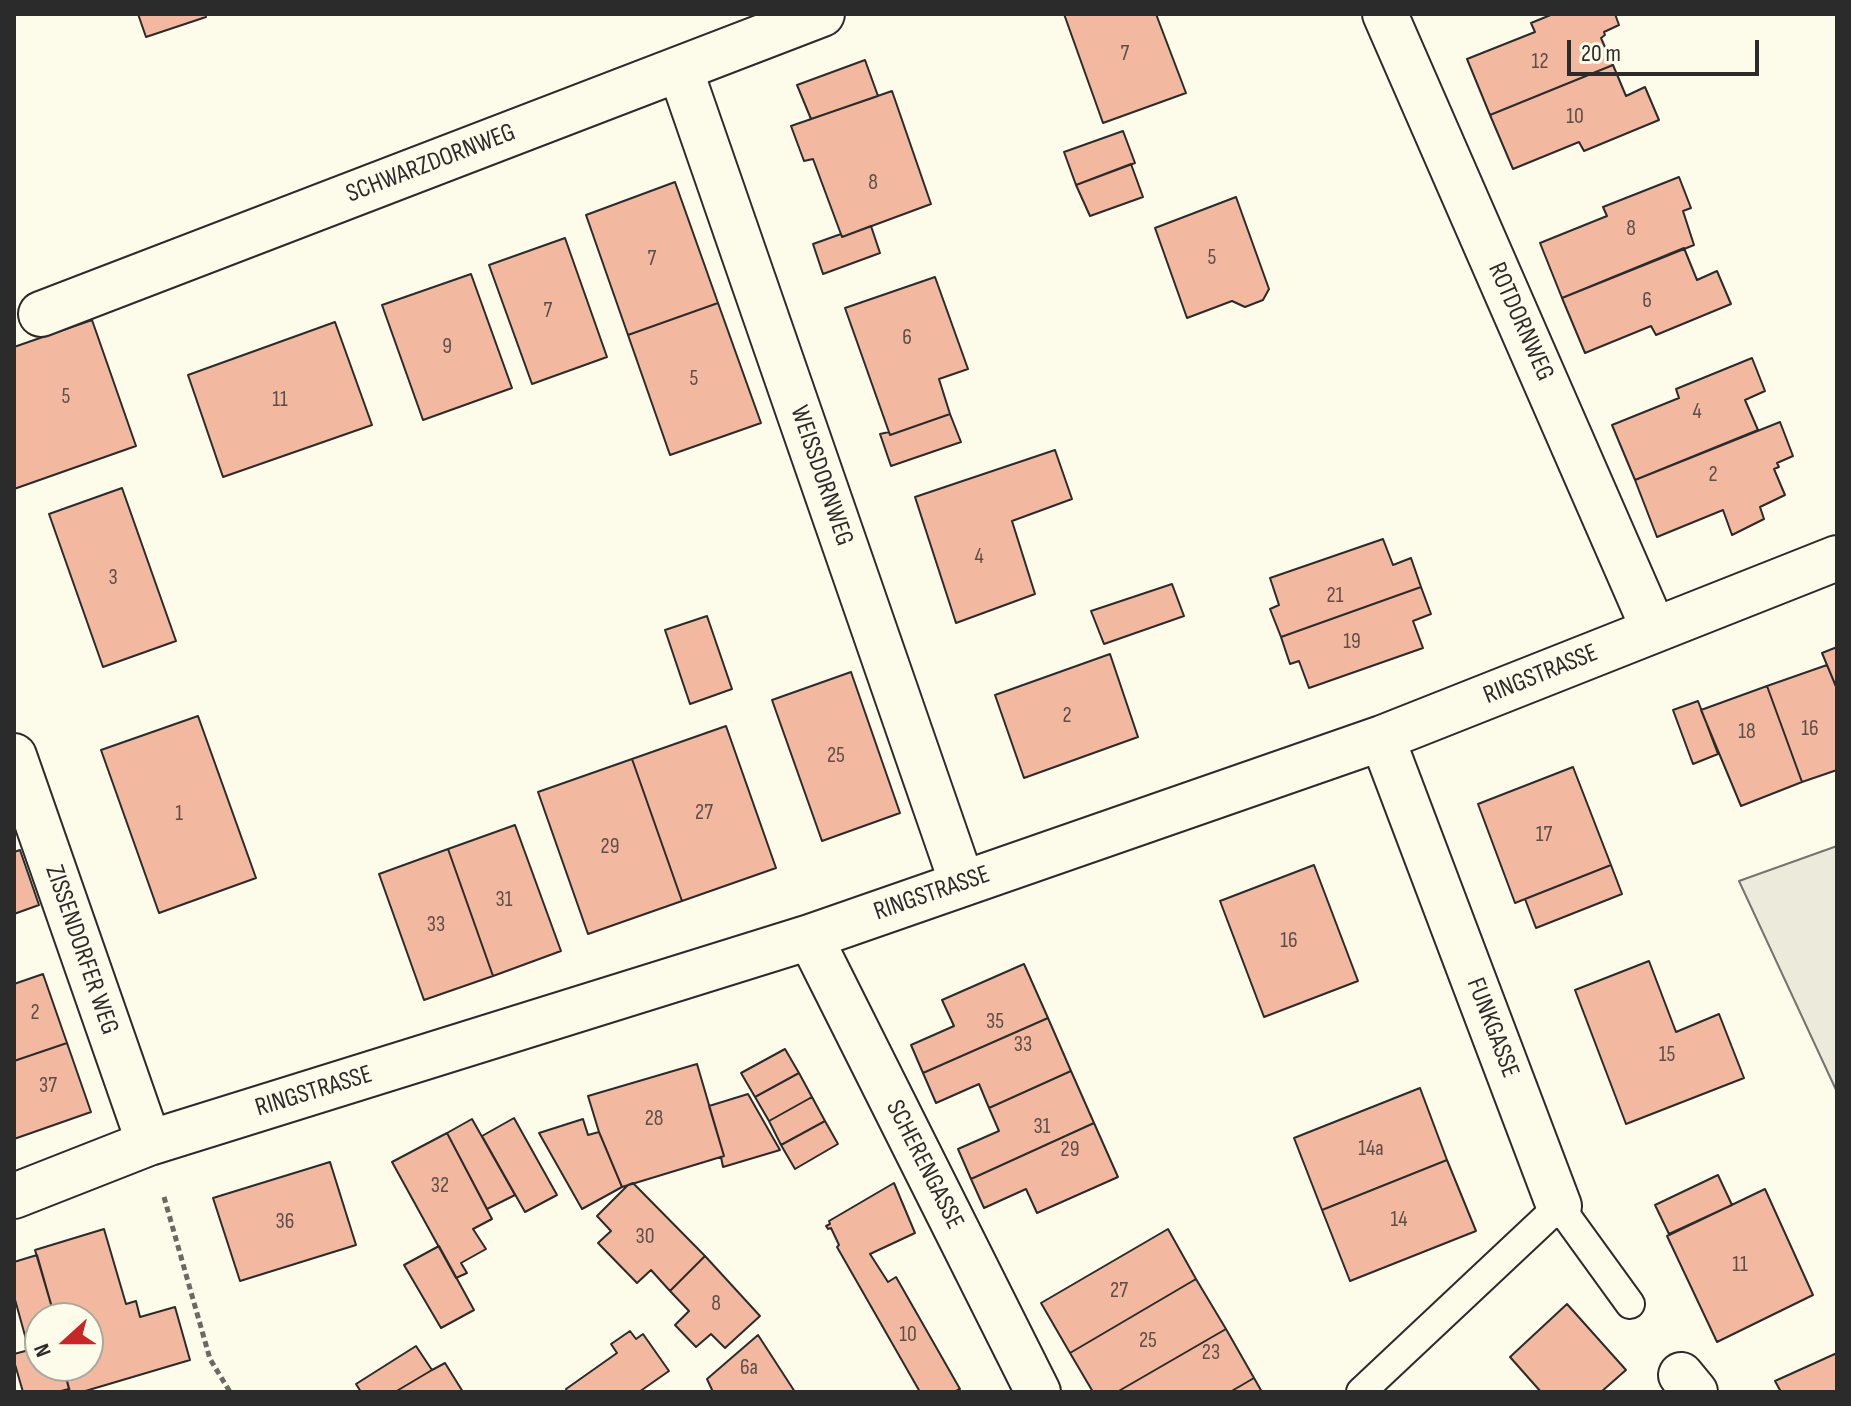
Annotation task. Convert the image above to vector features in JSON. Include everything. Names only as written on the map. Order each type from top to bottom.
[{"type":"street","name":"SCHWARZDORNWEG","points":[[41,314],[822,14]]},
{"type":"street","name":"ROTDORNWEG","points":[[1385,14],[1654,630]]},
{"type":"street","name":"WEISSDORNWEG","points":[[680,69],[962,883]]},
{"type":"street","name":"RINGSTRASSE","points":[[14,1196],[149,1143],[810,937],[1382,738],[1837,558]]},
{"type":"street","name":"FUNKGASSE","points":[[1382,738],[1559,1206]]},
{"type":"street","name":"ZISSENDORFER WEG","points":[[14,756],[149,1143]]},
{"type":"street","name":"SCHERENGASSE","points":[[810,937],[1038,1392]]},
{"type":"lane","name":"FUNKGASSE","points":[[1559,1206],[1630,1304]]},
{"type":"lane","points":[[1361,1392],[1559,1206]]},
{"type":"path","points":[[149,1143],[210,1359],[230,1392]]},
{"type":"shaded area","points":[[1837,846],[1837,1092],[1739,881]]},
{"type":"building","points":[[138,14],[205,14],[206,17],[146,37]]},
{"type":"building","points":[[1064,14],[1156,14],[1186,93],[1103,123]]},
{"type":"building","points":[[1553,14],[1615,14],[1619,25],[1604,32],[1601,38],[1613,65],[1490,115],[1467,59],[1535,32],[1531,23]]},
{"type":"building","points":[[865,60],[878,96],[811,119],[797,85]]},
{"type":"building","points":[[1613,65],[1626,96],[1645,87],[1659,120],[1584,151],[1579,142],[1513,169],[1490,115]]},
{"type":"building","points":[[892,91],[931,204],[842,237],[813,159],[804,161],[791,126]]},
{"type":"building","points":[[1123,131],[1135,163],[1076,185],[1064,152]]},
{"type":"building","points":[[1131,164],[1143,197],[1090,216],[1076,185]]},
{"type":"building","points":[[1679,177],[1691,208],[1683,211],[1694,245],[1562,298],[1540,243],[1607,216],[1603,207]]},
{"type":"building","points":[[675,182],[718,303],[628,335],[586,215]]},
{"type":"building","points":[[1236,197],[1269,289],[1263,300],[1245,307],[1232,301],[1187,318],[1155,228]]},
{"type":"building","points":[[871,226],[880,253],[823,274],[813,244]]},
{"type":"building","points":[[565,238],[607,357],[532,384],[489,265]]},
{"type":"building","points":[[1684,248],[1697,280],[1717,271],[1731,304],[1656,335],[1651,326],[1585,353],[1562,298]]},
{"type":"building","points":[[471,274],[512,388],[423,420],[382,305]]},
{"type":"building","points":[[935,277],[968,369],[939,379],[950,414],[890,435],[845,308]]},
{"type":"building","points":[[718,303],[761,423],[670,455],[628,335]]},
{"type":"building","points":[[92,320],[136,446],[14,489],[14,347]]},
{"type":"building","points":[[335,322],[372,425],[223,477],[188,375]]},
{"type":"building","points":[[1752,358],[1765,391],[1745,400],[1758,430],[1635,480],[1612,425],[1679,398],[1676,389]]},
{"type":"building","points":[[950,414],[961,442],[891,466],[880,434],[889,432],[890,435]]},
{"type":"building","points":[[1780,422],[1793,456],[1777,463],[1779,467],[1774,469],[1785,495],[1760,507],[1764,519],[1732,535],[1723,510],[1657,537],[1635,480]]},
{"type":"building","points":[[1055,450],[1072,499],[1012,521],[1035,594],[956,623],[915,497]]},
{"type":"building","points":[[122,488],[176,641],[103,667],[49,514]]},
{"type":"building","points":[[1383,539],[1393,565],[1411,558],[1421,587],[1281,637],[1270,609],[1279,605],[1270,578]]},
{"type":"building","points":[[1172,584],[1184,616],[1104,644],[1091,611]]},
{"type":"building","points":[[1421,587],[1431,614],[1413,621],[1423,648],[1309,688],[1299,661],[1290,664],[1281,637]]},
{"type":"building","points":[[707,616],[732,689],[690,704],[665,630]]},
{"type":"building","points":[[1837,647],[1837,689],[1822,653]]},
{"type":"building","points":[[1110,654],[1138,737],[1024,778],[995,695]]},
{"type":"building","points":[[1827,665],[1837,689],[1837,770],[1802,782],[1767,686]]},
{"type":"building","points":[[851,672],[900,813],[822,841],[772,700]]},
{"type":"building","points":[[1767,686],[1802,782],[1741,806],[1701,710]]},
{"type":"building","points":[[1698,701],[1718,754],[1693,764],[1673,710]]},
{"type":"building","points":[[198,716],[256,878],[159,913],[101,750]]},
{"type":"building","points":[[726,726],[776,868],[682,901],[632,759]]},
{"type":"building","points":[[632,759],[682,901],[588,934],[538,792]]},
{"type":"building","points":[[1573,767],[1611,865],[1515,903],[1478,804]]},
{"type":"building","points":[[515,825],[561,951],[493,976],[448,849]]},
{"type":"building","points":[[448,849],[493,976],[424,1000],[379,874]]},
{"type":"building","points":[[20,850],[39,905],[14,914],[14,852]]},
{"type":"building","points":[[1314,865],[1358,981],[1264,1017],[1220,901]]},
{"type":"building","points":[[1611,865],[1622,894],[1536,928],[1525,899]]},
{"type":"building","points":[[1649,961],[1676,1032],[1719,1014],[1744,1078],[1626,1124],[1575,990]]},
{"type":"building","points":[[1024,964],[1048,1018],[923,1073],[911,1045],[954,1026],[942,1000]]},
{"type":"building","points":[[43,974],[67,1043],[14,1061],[14,984]]},
{"type":"building","points":[[1048,1018],[1071,1071],[989,1108],[979,1084],[936,1103],[923,1073]]},
{"type":"building","points":[[67,1043],[91,1112],[14,1139],[14,1061]]},
{"type":"building","points":[[785,1049],[799,1073],[755,1097],[741,1073]]},
{"type":"building","points":[[697,1064],[724,1156],[622,1187],[588,1096]]},
{"type":"building","points":[[1071,1071],[1094,1123],[971,1179],[958,1149],[999,1131],[989,1108]]},
{"type":"building","points":[[799,1073],[812,1097],[769,1121],[755,1097]]},
{"type":"building","points":[[1420,1088],[1447,1160],[1322,1210],[1294,1138]]},
{"type":"building","points":[[748,1094],[780,1150],[723,1167],[721,1157],[724,1156],[709,1106]]},
{"type":"building","points":[[812,1097],[825,1121],[781,1145],[769,1121]]},
{"type":"building","points":[[514,1118],[557,1195],[525,1212],[482,1136]]},
{"type":"building","points":[[472,1119],[515,1195],[487,1209],[447,1133]]},
{"type":"building","points":[[583,1119],[588,1135],[599,1132],[622,1187],[582,1209],[539,1133]]},
{"type":"building","points":[[825,1121],[838,1144],[795,1169],[781,1145]]},
{"type":"building","points":[[1094,1123],[1118,1177],[1037,1213],[1026,1189],[984,1208],[971,1179]]},
{"type":"building","points":[[447,1133],[492,1219],[473,1229],[486,1249],[461,1263],[467,1273],[456,1278],[392,1162]]},
{"type":"building","points":[[1447,1160],[1476,1231],[1350,1281],[1322,1210]]},
{"type":"building","points":[[330,1162],[356,1245],[240,1281],[213,1198]]},
{"type":"building","points":[[1718,1175],[1732,1205],[1669,1234],[1655,1205]]},
{"type":"building","points":[[633,1183],[705,1256],[670,1291],[651,1270],[637,1283],[598,1243],[611,1231],[597,1216]]},
{"type":"building","points":[[894,1183],[915,1233],[870,1254],[888,1282],[896,1277],[960,1389],[954,1392],[920,1392],[837,1247],[839,1245],[831,1228],[826,1226],[830,1224],[829,1221]]},
{"type":"building","points":[[1765,1189],[1813,1295],[1717,1342],[1667,1236]]},
{"type":"building","points":[[104,1229],[126,1304],[136,1301],[140,1317],[175,1307],[190,1360],[82,1392],[70,1392],[67,1382],[104,1382],[104,1302],[50,1302],[35,1250]]},
{"type":"building","points":[[1168,1229],[1196,1279],[1070,1353],[1041,1303]]},
{"type":"building","points":[[439,1246],[474,1310],[441,1328],[404,1265]]},
{"type":"building","points":[[37,1255],[50,1302],[24,1302],[24,1332],[14,1296],[14,1262]]},
{"type":"building","points":[[705,1256],[760,1316],[725,1348],[711,1334],[696,1347],[675,1325],[689,1311],[670,1291]]},
{"type":"building","points":[[1196,1279],[1226,1329],[1117,1392],[1093,1392],[1070,1353]]},
{"type":"building","points":[[1567,1304],[1626,1370],[1601,1392],[1541,1392],[1510,1357]]},
{"type":"building","points":[[1226,1329],[1254,1378],[1230,1392],[1117,1392]]},
{"type":"building","points":[[630,1331],[636,1339],[643,1334],[669,1371],[639,1392],[567,1392],[566,1389],[617,1353],[611,1344]]},
{"type":"building","points":[[758,1335],[795,1392],[713,1392],[707,1379]]},
{"type":"building","points":[[416,1346],[432,1370],[395,1392],[361,1392],[356,1384]]},
{"type":"building","points":[[24,1351],[24,1382],[67,1382],[69,1389],[23,1392],[14,1354]]},
{"type":"building","points":[[1837,1353],[1837,1392],[1781,1392],[1775,1381]]},
{"type":"building","points":[[445,1363],[463,1392],[395,1392],[432,1370]]},
{"type":"building","points":[[1254,1378],[1262,1392],[1230,1392]]}]
